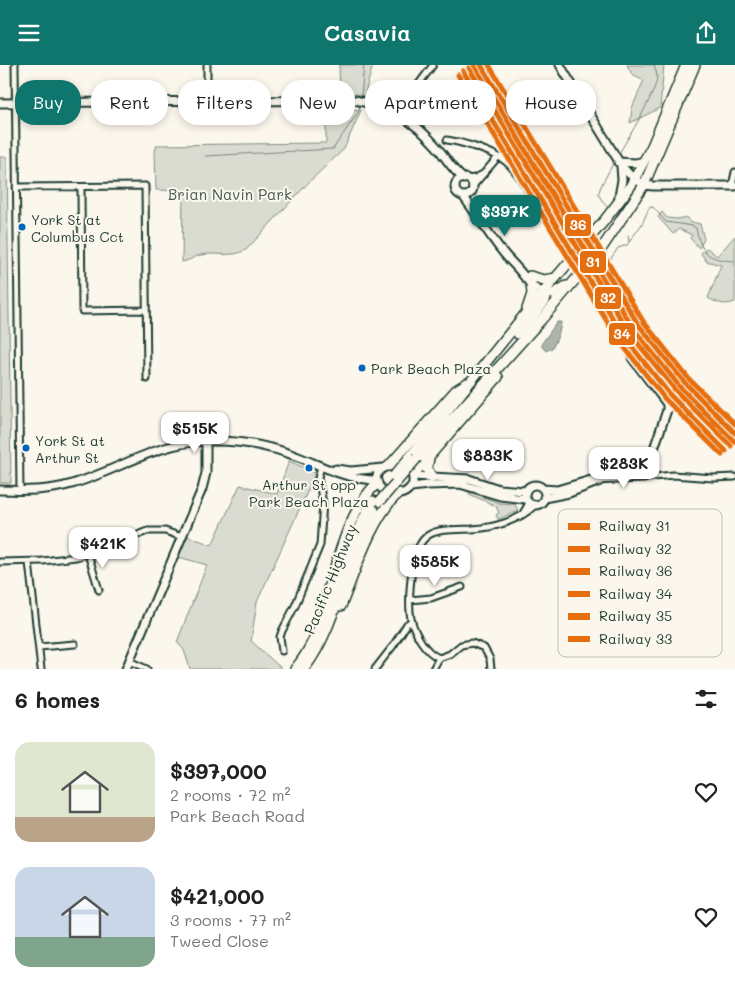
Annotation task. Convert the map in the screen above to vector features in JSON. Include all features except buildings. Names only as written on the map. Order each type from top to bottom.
[{"type":"highway","name":"Pacific Highway","points":[[413,458],[525,314],[618,205],[644,161],[686,65]]},
{"type":"highway","name":"Pacific Highway","points":[[295,669],[304,659],[316,635],[355,534],[373,499],[454,417],[542,319],[602,248],[644,185],[695,65]]},
{"type":"highway","points":[[525,314],[532,294],[530,280],[556,278]]},
{"type":"highway","points":[[454,417],[465,397],[544,301],[544,291],[549,294],[556,292],[577,279]]},
{"type":"highway","points":[[413,476],[502,372],[542,319]]},
{"type":"highway","points":[[388,466],[456,390],[473,379]]},
{"type":"highway","points":[[430,456],[427,469],[432,477]]},
{"type":"highway","points":[[373,499],[377,481]]},
{"type":"highway","points":[[330,617],[340,607],[365,547],[381,515],[393,498],[400,493]]},
{"type":"highway","name":"Pacific Highway","points":[[304,669],[316,652],[364,531],[373,499]]},
{"type":"street","points":[[15,65],[15,80]]},
{"type":"street","points":[[207,65],[207,80]]},
{"type":"street","points":[[422,80],[433,65]]},
{"type":"street","points":[[560,65],[613,154],[644,185],[734,186],[735,172]]},
{"type":"street","points":[[271,101],[355,100],[365,102]]},
{"type":"street","points":[[81,103],[178,102]]},
{"type":"street","points":[[0,103],[15,103]]},
{"type":"street","points":[[16,125],[20,491]]},
{"type":"street","points":[[413,125],[428,136],[449,165],[471,183],[478,215]]},
{"type":"street","points":[[447,140],[458,141],[506,161],[517,175],[538,213]]},
{"type":"street","points":[[463,196],[472,190],[498,157]]},
{"type":"street","points":[[620,163],[644,161]]},
{"type":"street","points":[[618,205],[622,180],[620,163]]},
{"type":"street","points":[[449,165],[456,184],[456,192],[463,196],[478,215],[502,252],[538,290],[544,291]]},
{"type":"street","points":[[456,184],[459,180],[475,178],[485,173]]},
{"type":"street","points":[[16,187],[81,188],[145,186],[147,379]]},
{"type":"street","points":[[81,188],[82,311],[146,310]]},
{"type":"street","points":[[632,359],[668,404],[644,478]]},
{"type":"street","points":[[126,669],[205,479],[207,467],[206,441]]},
{"type":"street","points":[[0,490],[20,491],[63,487],[165,447],[206,441],[233,441],[266,446],[344,475],[377,481]]},
{"type":"street","points":[[321,466],[351,471],[388,466],[403,467],[410,470],[413,476],[411,487]]},
{"type":"street","points":[[282,651],[280,637],[282,631],[296,607],[320,545],[323,503],[318,478],[321,466]]},
{"type":"street","points":[[388,466],[378,472],[377,481],[385,493],[400,493],[411,487],[434,484],[460,484],[500,496],[530,503],[541,503],[544,498],[543,489]]},
{"type":"street","points":[[413,476],[469,479],[499,489],[526,491],[533,485],[543,489],[557,490],[590,480],[603,479],[674,475],[713,478],[735,477]]},
{"type":"street","points":[[361,479],[373,499]]},
{"type":"street","points":[[544,498],[570,493],[603,479]]},
{"type":"street","points":[[440,658],[430,653],[412,621],[410,600],[415,555],[420,544],[434,531],[482,528],[529,511],[530,503],[526,491]]},
{"type":"street","points":[[0,562],[64,559],[88,554],[147,531],[160,530],[182,537]]},
{"type":"street","points":[[88,554],[99,590]]},
{"type":"street","points":[[29,562],[41,669]]},
{"type":"street","points":[[410,600],[431,598],[462,587]]},
{"type":"street","points":[[375,669],[407,624],[412,621]]},
{"type":"street","points":[[433,669],[440,658],[450,654],[461,645],[472,643],[484,648],[490,659],[491,669]]},
{"type":"street","points":[[39,647],[75,644]]},
{"type":"street","points":[[129,661],[147,669]]},
{"type":"green space","points":[[339,65],[373,65],[369,80],[365,80],[364,96],[355,94],[355,80],[340,80]]},
{"type":"green space","points":[[627,65],[664,65],[660,108],[630,123],[632,108],[644,80],[632,74]]},
{"type":"green space","name":"Brian Navin Park","points":[[355,109],[361,110],[355,124]]},
{"type":"green space","name":"Brian Navin Park","points":[[326,125],[354,125],[344,149],[310,181],[246,250],[235,254],[201,255],[182,262],[183,191],[156,190],[155,151],[157,145],[326,143]]},
{"type":"green space","points":[[0,157],[7,157],[11,483],[0,483]]},
{"type":"green space","points":[[662,212],[667,218],[677,219],[686,217],[690,222],[700,224],[704,239],[699,248],[690,238],[692,235],[679,229],[673,234],[658,217]]},
{"type":"green space","points":[[735,236],[735,302],[721,303],[708,298],[721,265],[706,261],[701,253],[707,248],[717,256]]},
{"type":"green space","points":[[289,461],[310,470],[315,475],[257,602],[251,641],[282,669],[190,669],[184,650],[177,642],[207,565],[179,557],[187,536],[212,545],[240,485],[277,494]]},
{"type":"green space","points":[[470,490],[499,503],[515,504],[518,511],[498,519],[496,515],[499,513],[496,506],[469,494]]},
{"type":"shaded area","points":[[557,322],[561,322],[558,335],[552,348],[546,351],[542,347],[542,343]]},
{"type":"waterway","points":[[361,97],[364,65]]},
{"type":"waterway","points":[[618,155],[652,94],[657,77],[654,65]]},
{"type":"waterway","points":[[205,156],[333,149],[359,111],[360,104]]},
{"type":"waterway","points":[[606,206],[598,194],[615,160]]},
{"type":"waterway","points":[[629,242],[642,224],[649,208],[653,207],[666,222],[696,228],[701,244],[708,254],[719,259],[735,261]]},
{"type":"waterway","points":[[616,280],[610,271],[610,260],[618,248],[627,245],[629,242],[628,235]]},
{"type":"rail line","name":"31","points":[[474,65],[633,328],[680,387],[735,442]]},
{"type":"rail line","name":"36","points":[[481,65],[638,324],[685,383],[735,433]]},
{"type":"rail line","name":"35","points":[[489,65],[643,321],[689,379],[735,424]]},
{"type":"rail line","name":"32","points":[[469,68],[628,331],[676,391],[731,446]]},
{"type":"rail line","name":"34","points":[[463,71],[622,334],[670,395],[726,451]]},
{"type":"rail line","name":"33","points":[[458,75],[617,338],[665,399],[722,455]]},
{"type":"place","name":"York St at Columbus Cct","points":[[22,227]]},
{"type":"place","name":"Park Beach Plaza","points":[[362,368]]},
{"type":"place","name":"York St at Arthur St","points":[[26,448]]},
{"type":"place","name":"Arthur St opp Park Beach Plaza","points":[[309,468]]}]
